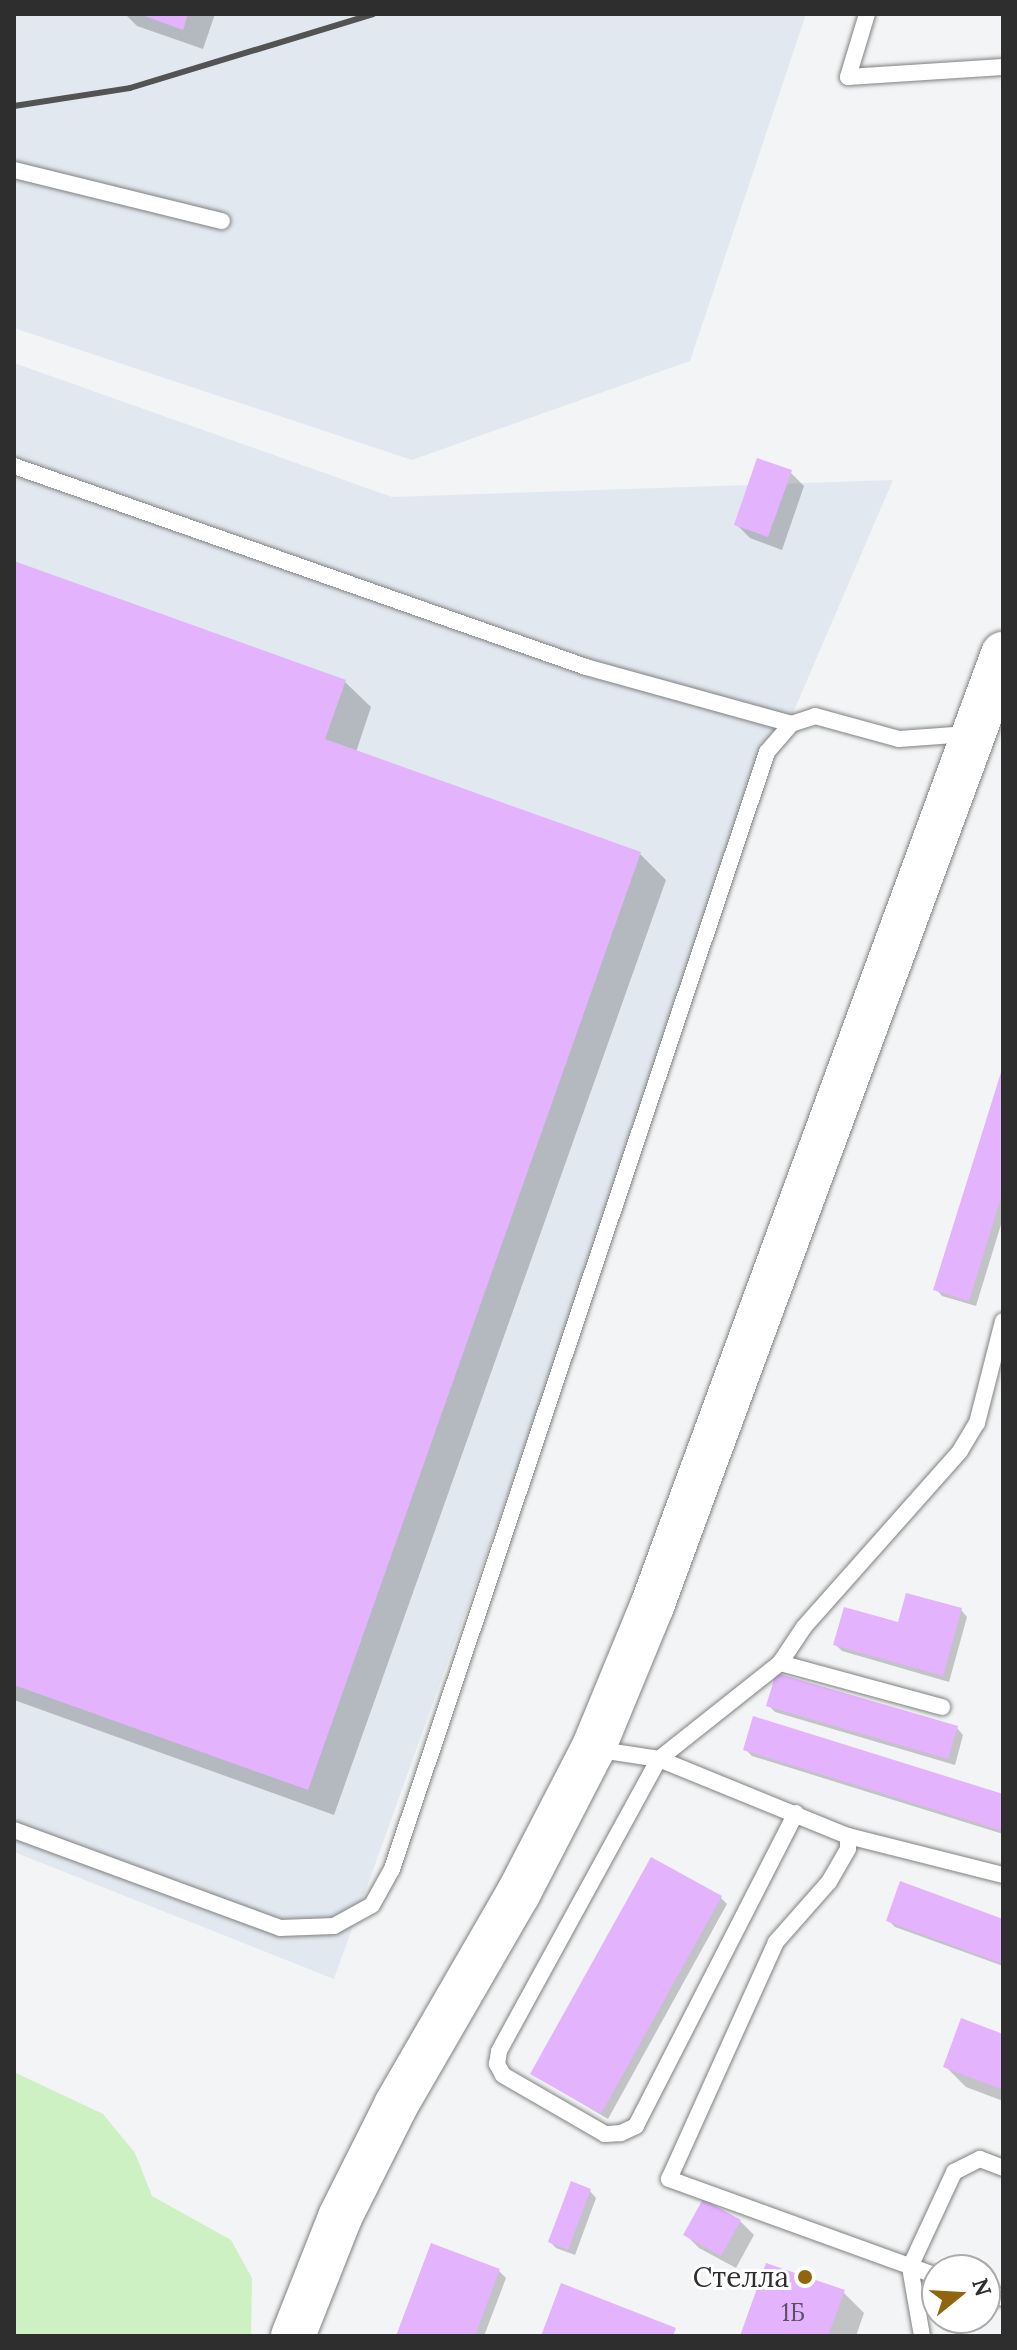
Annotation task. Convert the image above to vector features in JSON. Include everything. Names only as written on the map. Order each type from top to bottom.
[{"type":"street","points":[[293,2336],[340,2217],[389,2119],[518,1894],[593,1749],[652,1606],[1003,654]]},
{"type":"lane","points":[[867,14],[848,77],[1003,67]]},
{"type":"lane","points":[[14,170],[222,221]]},
{"type":"lane","points":[[14,466],[586,667],[791,724]]},
{"type":"lane","points":[[14,1830],[280,1928],[334,1926],[372,1905],[392,1869],[767,752],[791,724],[815,716],[899,739],[974,733]]},
{"type":"lane","points":[[796,1813],[636,2126],[621,2133],[605,2134],[503,2075],[497,2064],[499,2051],[659,1759],[780,1663],[804,1627],[960,1451],[977,1423],[1003,1321]]},
{"type":"lane","points":[[780,1663],[942,1707]]},
{"type":"lane","points":[[593,1749],[659,1759],[848,1836],[1003,1875]]},
{"type":"lane","points":[[848,1836],[848,1849],[828,1883],[776,1942],[669,2179],[921,2271]]},
{"type":"lane","points":[[922,2336],[910,2267],[954,2172],[980,2159],[1003,2168]]},
{"type":"shaded area","points":[[14,14],[806,14],[690,361],[412,460],[14,328]]},
{"type":"shaded area","points":[[14,363],[392,497],[893,480],[763,783],[334,1979],[14,1852]]},
{"type":"green space","points":[[14,2072],[103,2114],[135,2153],[152,2196],[231,2240],[252,2278],[251,2336],[14,2336]]},
{"type":"building","points":[[139,14],[188,14],[183,30]]},
{"type":"building","points":[[757,458],[792,470],[768,537],[734,525]]},
{"type":"building","points":[[14,561],[346,680],[325,739],[641,852],[308,1790],[14,1685]]},
{"type":"building","points":[[1003,1066],[1003,1191],[969,1301],[933,1290]]},
{"type":"building","points":[[906,1593],[962,1608],[943,1676],[833,1645],[844,1607],[898,1622]]},
{"type":"building","points":[[776,1673],[958,1726],[948,1759],[766,1706]]},
{"type":"building","points":[[753,1716],[1003,1794],[1003,1831],[743,1750]]},
{"type":"building","points":[[651,1857],[722,1896],[601,2114],[530,2074]]},
{"type":"building","points":[[900,1881],[1003,1919],[1003,1964],[886,1921]]},
{"type":"building","points":[[961,2018],[1003,2034],[1003,2090],[943,2067]]},
{"type":"building","points":[[571,2181],[591,2189],[568,2250],[548,2242]]},
{"type":"building","points":[[703,2199],[741,2220],[721,2256],[683,2235]]},
{"type":"building","points":[[431,2243],[500,2269],[475,2336],[396,2336]]},
{"type":"building","points":[[766,2263],[845,2290],[828,2336],[740,2336]]},
{"type":"building","points":[[561,2283],[676,2328],[673,2336],[541,2336]]},
{"type":"railway","points":[[14,106],[130,88],[373,14]]},
{"type":"place","name":"Стелла","points":[[805,2277]]}]
